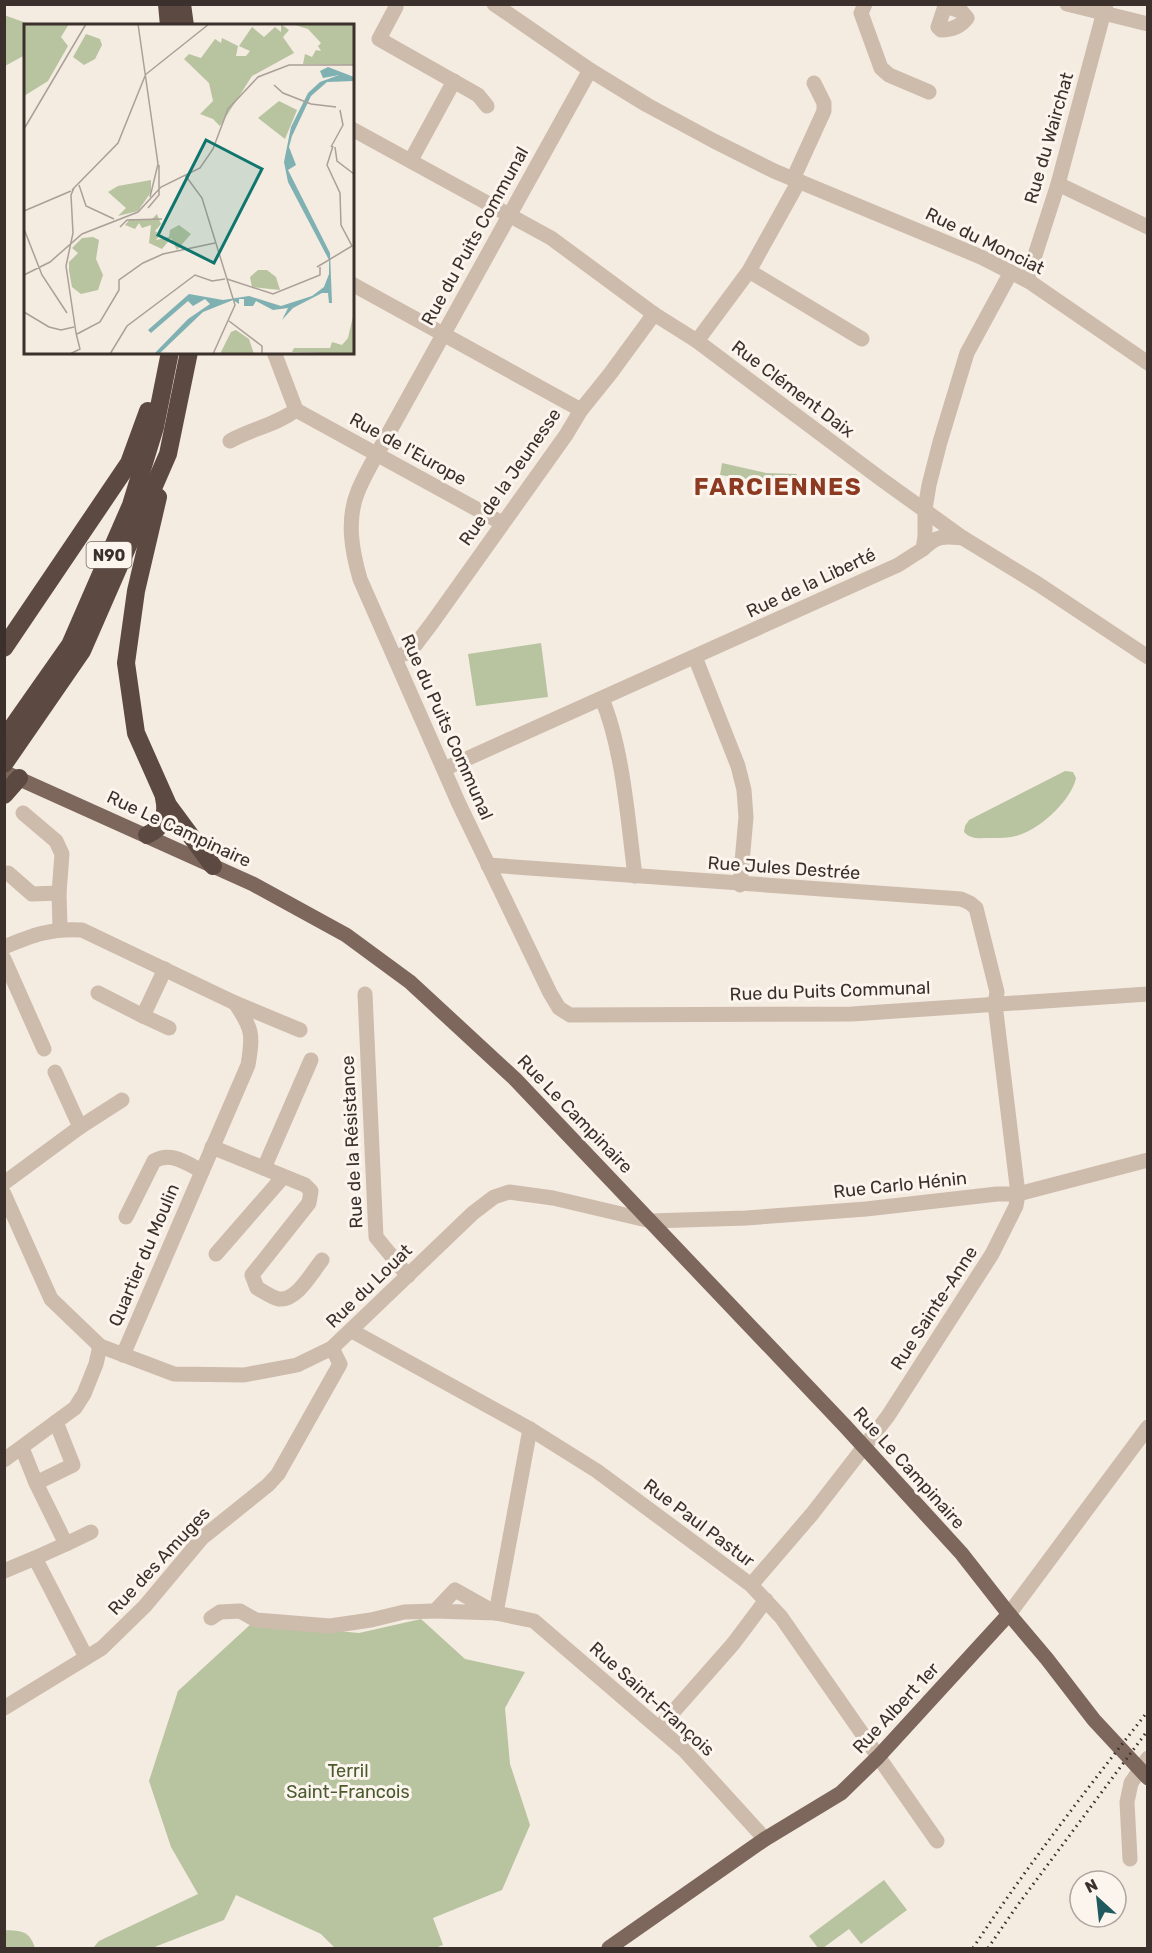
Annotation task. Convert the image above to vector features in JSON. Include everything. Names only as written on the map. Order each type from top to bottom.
[{"type":"highway","points":[[167,4],[169,24]]},
{"type":"highway","points":[[182,4],[185,24]]},
{"type":"highway","points":[[4,648],[129,463],[168,354]]},
{"type":"highway","name":"N90","points":[[4,739],[70,645],[131,504],[154,428],[169,354]]},
{"type":"highway","name":"N90","points":[[10,772],[81,651],[168,454],[189,354]]},
{"type":"highway","points":[[168,454],[136,591],[126,663],[136,734],[168,805],[213,866]]},
{"type":"highway","points":[[4,795],[10,772]]},
{"type":"highway","points":[[147,835],[157,830],[163,820],[166,807],[163,795]]},
{"type":"main road","name":"Rue Le Campinaire","points":[[10,772],[254,884],[346,934],[410,982],[515,1079],[837,1417],[962,1554],[1094,1720],[1148,1778]]},
{"type":"main road","name":"Rue Albert 1er","points":[[609,1948],[765,1839],[841,1793],[878,1757],[1008,1614]]},
{"type":"street","name":"Rue du Monciat","points":[[494,4],[590,70],[647,105],[714,141],[796,180],[981,256],[1027,280],[1148,363]]},
{"type":"street","points":[[865,4],[861,13],[881,68],[889,75],[929,92]]},
{"type":"street","points":[[1067,4],[1104,9],[1148,24]]},
{"type":"street","points":[[396,7],[379,39],[478,95],[487,106]]},
{"type":"street","name":"Rue du Wairchat","points":[[1027,280],[1058,184],[1104,9]]},
{"type":"street","name":"Rue du Puits Communal","points":[[590,70],[377,454],[357,494],[352,516],[351,541],[360,579],[444,770],[559,1008],[570,1015],[852,1014],[1148,994]]},
{"type":"street","points":[[411,160],[454,81]]},
{"type":"street","points":[[696,341],[749,272],[796,180],[824,111],[824,103],[814,83]]},
{"type":"street","name":"Rue Clément Daix","points":[[354,130],[551,238],[654,314],[696,341],[963,538],[1038,584],[1148,657]]},
{"type":"street","points":[[1058,184],[1148,227]]},
{"type":"street","points":[[749,272],[862,339]]},
{"type":"street","points":[[923,549],[925,509],[940,442],[968,354],[1011,272]]},
{"type":"street","points":[[354,285],[581,410]]},
{"type":"street","name":"Rue de la Jeunesse","points":[[395,657],[410,652],[432,623],[566,435],[581,410],[654,314]]},
{"type":"street","points":[[230,441],[246,432],[288,416],[296,410],[275,354]]},
{"type":"street","name":"Rue de l'Europe","points":[[296,410],[502,523]]},
{"type":"street","name":"Rue de la Liberté","points":[[444,770],[898,565],[933,540],[941,537],[963,538]]},
{"type":"street","points":[[695,657],[738,766],[744,790],[747,817],[740,885]]},
{"type":"street","points":[[602,699],[610,718],[618,756],[636,876]]},
{"type":"street","points":[[23,813],[56,841],[62,854],[59,893],[60,928]]},
{"type":"street","name":"Rue Jules Destrée","points":[[488,865],[740,885],[961,899],[976,908],[997,992],[995,1004]]},
{"type":"street","points":[[8,873],[32,894],[59,893]]},
{"type":"street","points":[[4,946],[36,933],[60,928],[82,930],[235,1003],[300,1030]]},
{"type":"street","points":[[4,959],[44,1049]]},
{"type":"street","points":[[143,1016],[165,969]]},
{"type":"street","points":[[98,993],[169,1028]]},
{"type":"street","name":"Rue de la Résistance","points":[[365,994],[376,1237],[408,1276]]},
{"type":"street","name":"Quartier du Moulin","points":[[123,1355],[248,1065],[252,1039],[246,1018],[235,1003]]},
{"type":"street","name":"Rue Sainte-Anne","points":[[751,1585],[813,1514],[888,1416],[992,1254],[1016,1206],[1018,1194],[995,1004]]},
{"type":"street","points":[[264,1168],[311,1060]]},
{"type":"street","points":[[54,1072],[80,1127]]},
{"type":"street","points":[[4,1183],[80,1127],[122,1100]]},
{"type":"street","points":[[212,1147],[305,1185],[311,1191],[309,1203],[252,1275],[257,1288],[278,1299],[286,1298],[295,1294],[322,1260]]},
{"type":"street","name":"Quartier du Moulin","points":[[126,1217],[154,1161],[162,1157],[173,1157],[202,1171]]},
{"type":"street","name":"Rue Carlo Hénin","points":[[651,1221],[757,1217],[866,1209],[997,1194],[1018,1194],[1148,1160]]},
{"type":"street","points":[[216,1254],[283,1177]]},
{"type":"street","name":"Rue du Louat","points":[[4,1194],[51,1299],[100,1346],[174,1374],[244,1376],[297,1365],[332,1348],[473,1213],[494,1197],[509,1192],[553,1198],[651,1221]]},
{"type":"street","name":"Rue Paul Pastur","points":[[352,1331],[530,1429],[597,1471],[751,1585],[781,1617],[937,1841]]},
{"type":"street","points":[[4,1460],[75,1408],[84,1394],[96,1364],[100,1346]]},
{"type":"street","name":"Rue des Amuges","points":[[4,1708],[102,1648],[145,1606],[202,1538],[268,1485],[278,1474],[340,1364],[332,1348]]},
{"type":"street","points":[[36,1483],[76,1470],[56,1422]]},
{"type":"street","name":"Rue Albert 1er","points":[[1008,1614],[1148,1427]]},
{"type":"street","points":[[496,1613],[530,1429]]},
{"type":"street","points":[[22,1448],[36,1483],[66,1544]]},
{"type":"street","points":[[4,1571],[90,1532]]},
{"type":"street","points":[[35,1558],[86,1657]]},
{"type":"street","name":"Rue Saint-François","points":[[435,1611],[455,1590],[496,1613]]},
{"type":"street","points":[[658,1728],[733,1644],[766,1600]]},
{"type":"street","points":[[211,1618],[220,1612],[240,1611],[256,1620],[330,1626],[405,1612],[435,1611]]},
{"type":"street","name":"Rue Saint-François","points":[[435,1611],[496,1613],[534,1622],[684,1750],[765,1839]]},
{"type":"street","points":[[1130,1859],[1127,1802],[1131,1783],[1148,1758]]},
{"type":"green space","points":[[4,15],[29,24],[24,24],[24,56],[5,66]]},
{"type":"green space","points":[[722,463],[766,473],[797,474],[792,495],[765,482],[720,475]]},
{"type":"green space","points":[[541,643],[548,697],[476,706],[468,654]]},
{"type":"green space","points":[[1065,771],[1073,772],[1076,778],[1073,786],[1062,803],[1039,825],[1022,834],[998,838],[976,838],[964,832],[969,820]]},
{"type":"green space","name":"Terril Saint-Francois","points":[[421,1619],[465,1659],[525,1672],[505,1708],[510,1764],[530,1825],[502,1890],[433,1918],[443,1945],[435,1948],[335,1948],[321,1934],[236,1895],[224,1920],[152,1948],[93,1948],[99,1941],[198,1894],[171,1847],[149,1781],[178,1691],[252,1623],[359,1633]]},
{"type":"green space","points":[[884,1880],[907,1910],[861,1944],[849,1929],[823,1948],[818,1948],[809,1936]]},
{"type":"green space","points":[[4,1930],[24,1933],[30,1938],[35,1948],[5,1948]]},
{"type":"railway","points":[[973,1948],[1036,1858],[1148,1711]]},
{"type":"railway","points":[[988,1948],[1148,1730]]},
{"type":"district","name":"FARCIENNES","points":[[778,487]]}]
